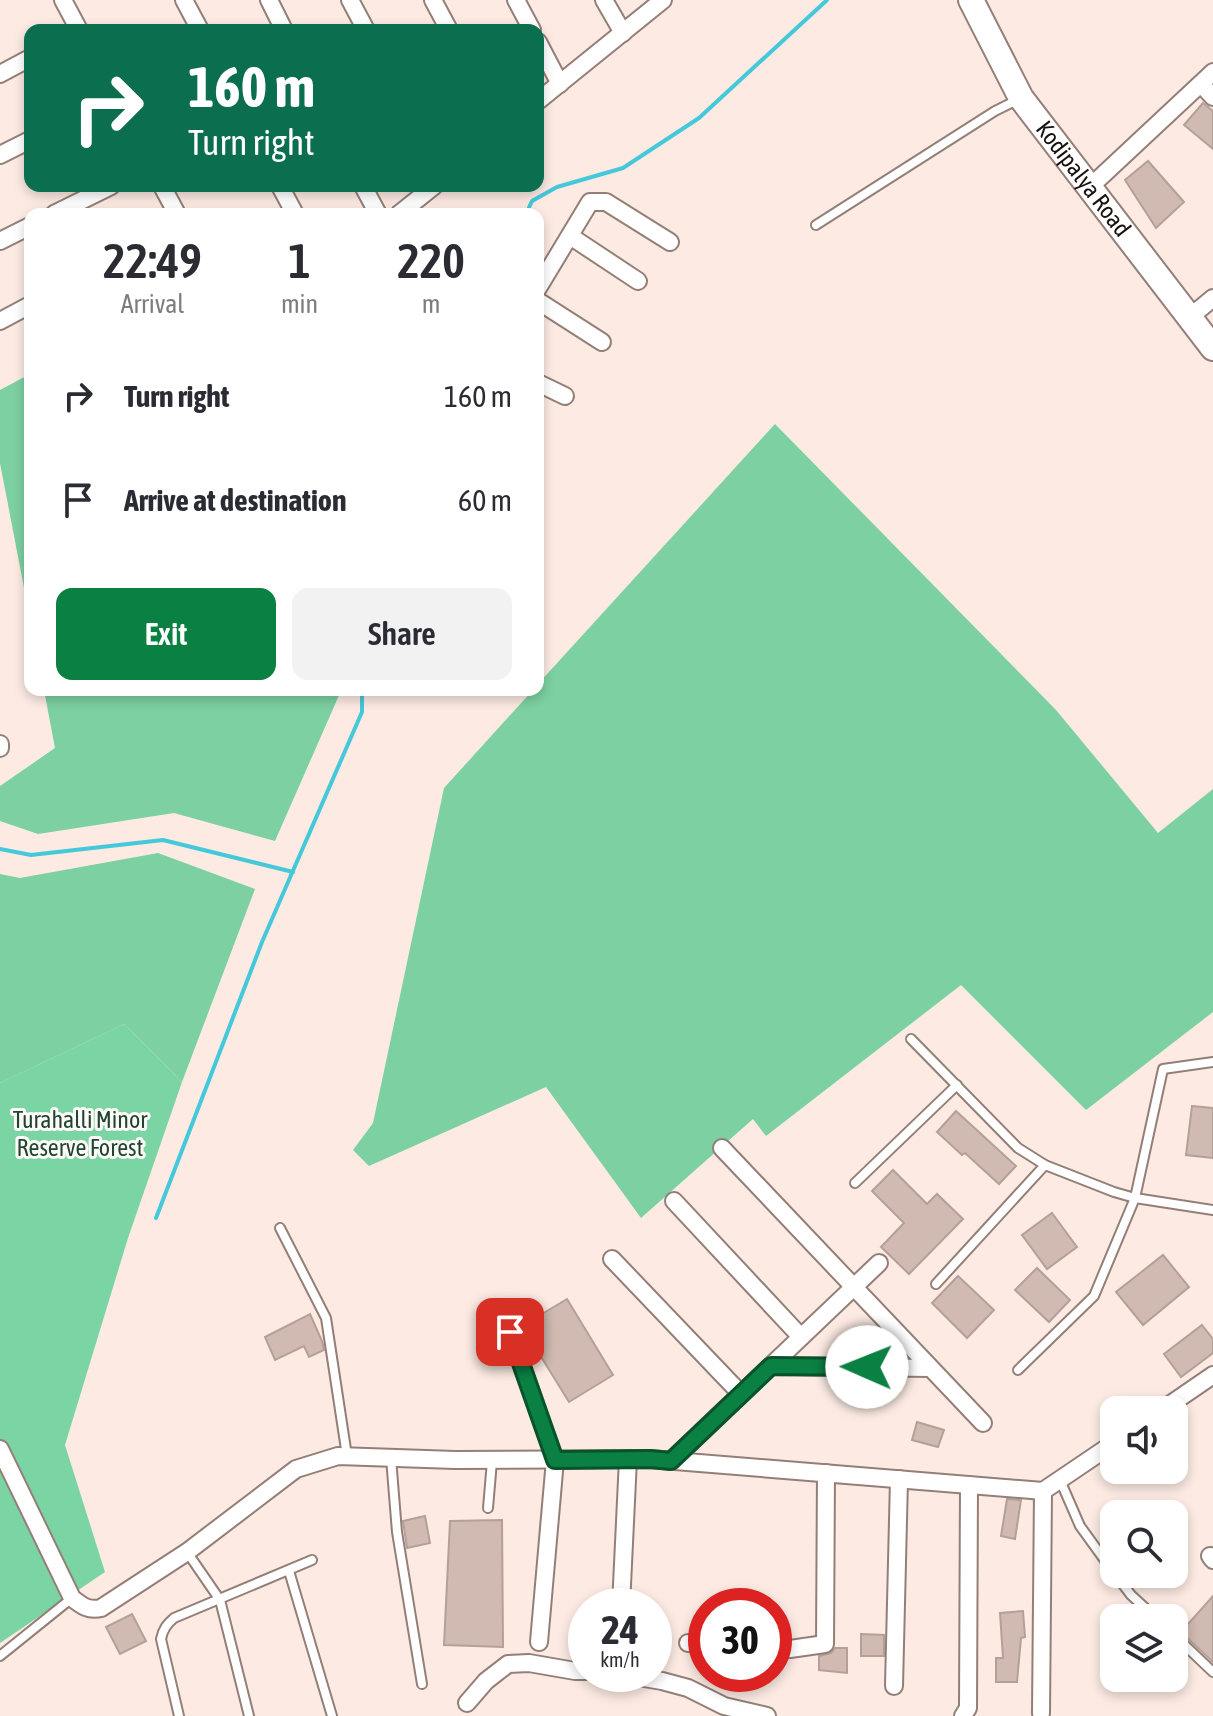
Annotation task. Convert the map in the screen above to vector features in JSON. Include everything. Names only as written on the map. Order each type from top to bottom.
[{"type":"main road","name":"Kodipalya Road","points":[[971,0],[1021,98],[1190,317],[1211,339]]},
{"type":"street","points":[[63,0],[76,24]]},
{"type":"street","points":[[184,0],[197,24]]},
{"type":"street","points":[[269,0],[281,24]]},
{"type":"street","points":[[350,0],[363,24]]},
{"type":"street","points":[[433,0],[446,24]]},
{"type":"street","points":[[516,0],[529,24]]},
{"type":"street","points":[[604,0],[623,33]]},
{"type":"street","points":[[544,96],[663,0]]},
{"type":"street","points":[[544,53],[560,84]]},
{"type":"street","points":[[0,74],[24,61]]},
{"type":"street","points":[[1090,187],[1207,78],[1213,97]]},
{"type":"street","points":[[0,155],[24,143]]},
{"type":"street","points":[[66,208],[99,192]]},
{"type":"street","points":[[406,208],[426,192]]},
{"type":"street","points":[[544,278],[590,202],[606,202],[670,242]]},
{"type":"street","points":[[0,241],[24,229]]},
{"type":"street","points":[[570,236],[638,281]]},
{"type":"street","points":[[1190,317],[1213,298]]},
{"type":"street","points":[[544,305],[602,342]]},
{"type":"street","points":[[0,321],[24,308]]},
{"type":"street","points":[[544,386],[565,396]]},
{"type":"street","points":[[722,1148],[983,1423]]},
{"type":"street","points":[[674,1201],[801,1337]]},
{"type":"street","points":[[612,1259],[741,1394]]},
{"type":"street","points":[[671,1461],[879,1263]]},
{"type":"street","points":[[771,1366],[930,1368]]},
{"type":"street","points":[[1182,1396],[1213,1375]]},
{"type":"street","points":[[0,1449],[72,1598],[87,1609],[101,1608],[187,1552],[296,1469],[338,1456],[671,1461],[1043,1491],[1100,1453]]},
{"type":"street","points":[[622,1588],[628,1459]]},
{"type":"street","points":[[539,1642],[555,1460]]},
{"type":"street","points":[[792,1649],[825,1644],[826,1473]]},
{"type":"street","points":[[894,1686],[899,1479]]},
{"type":"street","points":[[963,1716],[968,1708],[969,1485]]},
{"type":"street","points":[[1041,1713],[1043,1491]]},
{"type":"street","points":[[467,1703],[486,1681],[508,1664],[529,1663],[568,1670]]},
{"type":"street","points":[[672,1684],[724,1706],[767,1716]]},
{"type":"lane","points":[[816,225],[982,119],[1021,98]]},
{"type":"lane","points":[[911,1039],[1018,1148],[1045,1165],[1135,1198],[1213,1210]]},
{"type":"lane","points":[[1018,1370],[1094,1296],[1135,1198],[1163,1069],[1213,1062]]},
{"type":"lane","points":[[855,1183],[957,1085]]},
{"type":"lane","points":[[936,1284],[1045,1165]]},
{"type":"lane","points":[[280,1228],[326,1318],[347,1456]]},
{"type":"lane","points":[[500,1304],[555,1460]]},
{"type":"lane","points":[[391,1458],[397,1532],[422,1684]]},
{"type":"lane","points":[[488,1508],[492,1460]]},
{"type":"lane","points":[[1060,1480],[1080,1526],[1100,1554]]},
{"type":"lane","points":[[187,1552],[220,1600],[249,1716]]},
{"type":"lane","points":[[179,1716],[161,1639],[163,1631],[174,1618],[312,1560]]},
{"type":"lane","points":[[289,1571],[332,1716]]},
{"type":"lane","points":[[1125,1588],[1141,1604]]},
{"type":"lane","points":[[0,1656],[72,1598]]},
{"type":"lane","points":[[1188,1648],[1213,1672]]},
{"type":"green space","points":[[24,377],[24,588],[0,463],[0,390]]},
{"type":"green space","points":[[775,424],[1056,710],[1158,833],[1213,789],[1213,1012],[1086,1110],[961,985],[766,1136],[753,1119],[641,1218],[546,1087],[369,1166],[353,1150],[373,1123],[444,788],[528,696],[544,696],[544,677]]},
{"type":"green space","points":[[45,696],[339,696],[275,841],[174,813],[38,834],[0,821],[0,786],[55,748]]},
{"type":"green space","points":[[158,853],[255,889],[182,1082],[124,1024],[0,1083],[0,874],[20,878]]},
{"type":"green space","name":"Turahalli Minor Reserve Forest","points":[[124,1024],[182,1082],[128,1238],[65,1445],[105,1572],[0,1643],[0,1083]]},
{"type":"building","points":[[1203,103],[1213,111],[1213,149],[1184,125]]},
{"type":"building","points":[[1148,161],[1184,202],[1156,228],[1125,180]]},
{"type":"building","points":[[1192,1106],[1213,1108],[1213,1158],[1186,1155]]},
{"type":"building","points":[[956,1111],[1016,1166],[999,1184],[937,1132]]},
{"type":"building","points":[[893,1170],[927,1204],[937,1194],[963,1219],[909,1274],[881,1247],[904,1223],[872,1191]]},
{"type":"building","points":[[1052,1213],[1077,1247],[1047,1269],[1022,1235]]},
{"type":"building","points":[[1163,1255],[1189,1287],[1143,1325],[1116,1292]]},
{"type":"building","points":[[1037,1268],[1070,1300],[1049,1322],[1015,1290]]},
{"type":"building","points":[[958,1276],[994,1310],[967,1338],[932,1303]]},
{"type":"building","points":[[567,1299],[613,1375],[569,1402],[522,1326]]},
{"type":"building","points":[[310,1314],[324,1350],[309,1357],[304,1346],[275,1360],[265,1337]]},
{"type":"building","points":[[1202,1325],[1213,1339],[1213,1353],[1181,1377],[1164,1354]]},
{"type":"building","points":[[917,1422],[944,1430],[938,1447],[912,1440]]},
{"type":"building","points":[[1007,1499],[1021,1500],[1015,1539],[1001,1536]]},
{"type":"building","points":[[425,1516],[430,1543],[407,1548],[403,1521]]},
{"type":"building","points":[[502,1520],[503,1647],[444,1645],[450,1521]]},
{"type":"building","points":[[1213,1596],[1213,1662],[1188,1639],[1188,1624]]},
{"type":"building","points":[[1023,1611],[1025,1637],[1021,1638],[1017,1682],[996,1682],[996,1658],[1003,1658],[1000,1613]]},
{"type":"building","points":[[132,1614],[146,1641],[120,1654],[106,1627]]},
{"type":"building","points":[[861,1634],[884,1635],[884,1656],[861,1656]]},
{"type":"building","points":[[835,1648],[847,1648],[847,1673],[819,1670],[819,1656],[831,1653]]},
{"type":"waterway","points":[[529,208],[532,201],[557,187],[623,168],[699,118],[827,0]]},
{"type":"waterway","points":[[156,1218],[262,942],[362,712],[362,696]]},
{"type":"waterway","points":[[0,849],[31,855],[163,840],[293,872]]},
{"type":"route","points":[[510,1332],[555,1460],[671,1461],[771,1366],[867,1367]]}]
